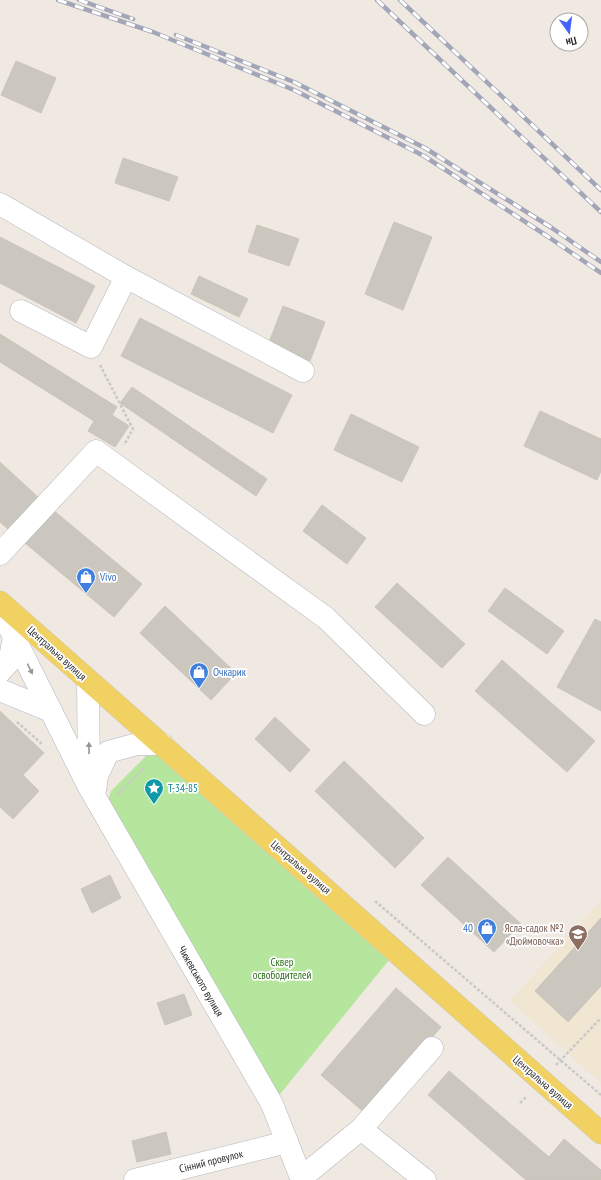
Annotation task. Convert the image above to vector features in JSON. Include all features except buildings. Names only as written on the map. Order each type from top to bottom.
[{"type":"main road","name":"Центральна вулиця","points":[[0,602],[601,1133]]},
{"type":"street","points":[[0,204],[126,277],[304,371]]},
{"type":"street","points":[[21,311],[91,347],[126,277]]},
{"type":"street","points":[[0,554],[96,451],[326,618],[424,714]]},
{"type":"street","name":"Чижевського вулиця","points":[[0,610],[51,711],[99,793],[272,1104],[302,1179]]},
{"type":"street","points":[[0,672],[9,662],[14,638]]},
{"type":"street","points":[[88,681],[99,793]]},
{"type":"street","points":[[0,690],[51,711]]},
{"type":"street","points":[[99,793],[97,776],[108,752],[136,744],[162,744]]},
{"type":"street","points":[[302,1179],[361,1129],[432,1048]]},
{"type":"street","points":[[361,1129],[425,1180]]},
{"type":"street","name":"Сінний провулок","points":[[135,1180],[287,1142]]},
{"type":"path","points":[[91,347],[133,430],[113,463]]},
{"type":"path","points":[[16,721],[42,744],[46,751]]},
{"type":"path","points":[[99,793],[148,764]]},
{"type":"path","points":[[520,1103],[601,1018]]},
{"type":"shaded area","name":"Ясла-садок №2 «Дюймовочка»","points":[[601,901],[601,1083],[510,1001]]},
{"type":"green space","name":"Сквер освободителей","points":[[158,755],[389,960],[272,1104],[108,801],[111,791],[146,756]]},
{"type":"railway","points":[[58,0],[153,32],[294,90],[424,156],[601,273]]},
{"type":"railway","points":[[79,0],[133,19]]},
{"type":"railway","points":[[377,0],[601,212]]},
{"type":"railway","points":[[400,0],[601,190]]},
{"type":"railway","points":[[176,35],[294,82],[425,148],[552,228],[601,262]]},
{"type":"place","name":"Vivo","points":[[86,594]]},
{"type":"place","name":"Очкарик","points":[[199,689]]},
{"type":"place","name":"Т-34-85","points":[[154,805]]},
{"type":"place","name":"40","points":[[487,945]]},
{"type":"place","name":"Ясла-садок №2 «Дюймовочка»","points":[[578,951]]}]
